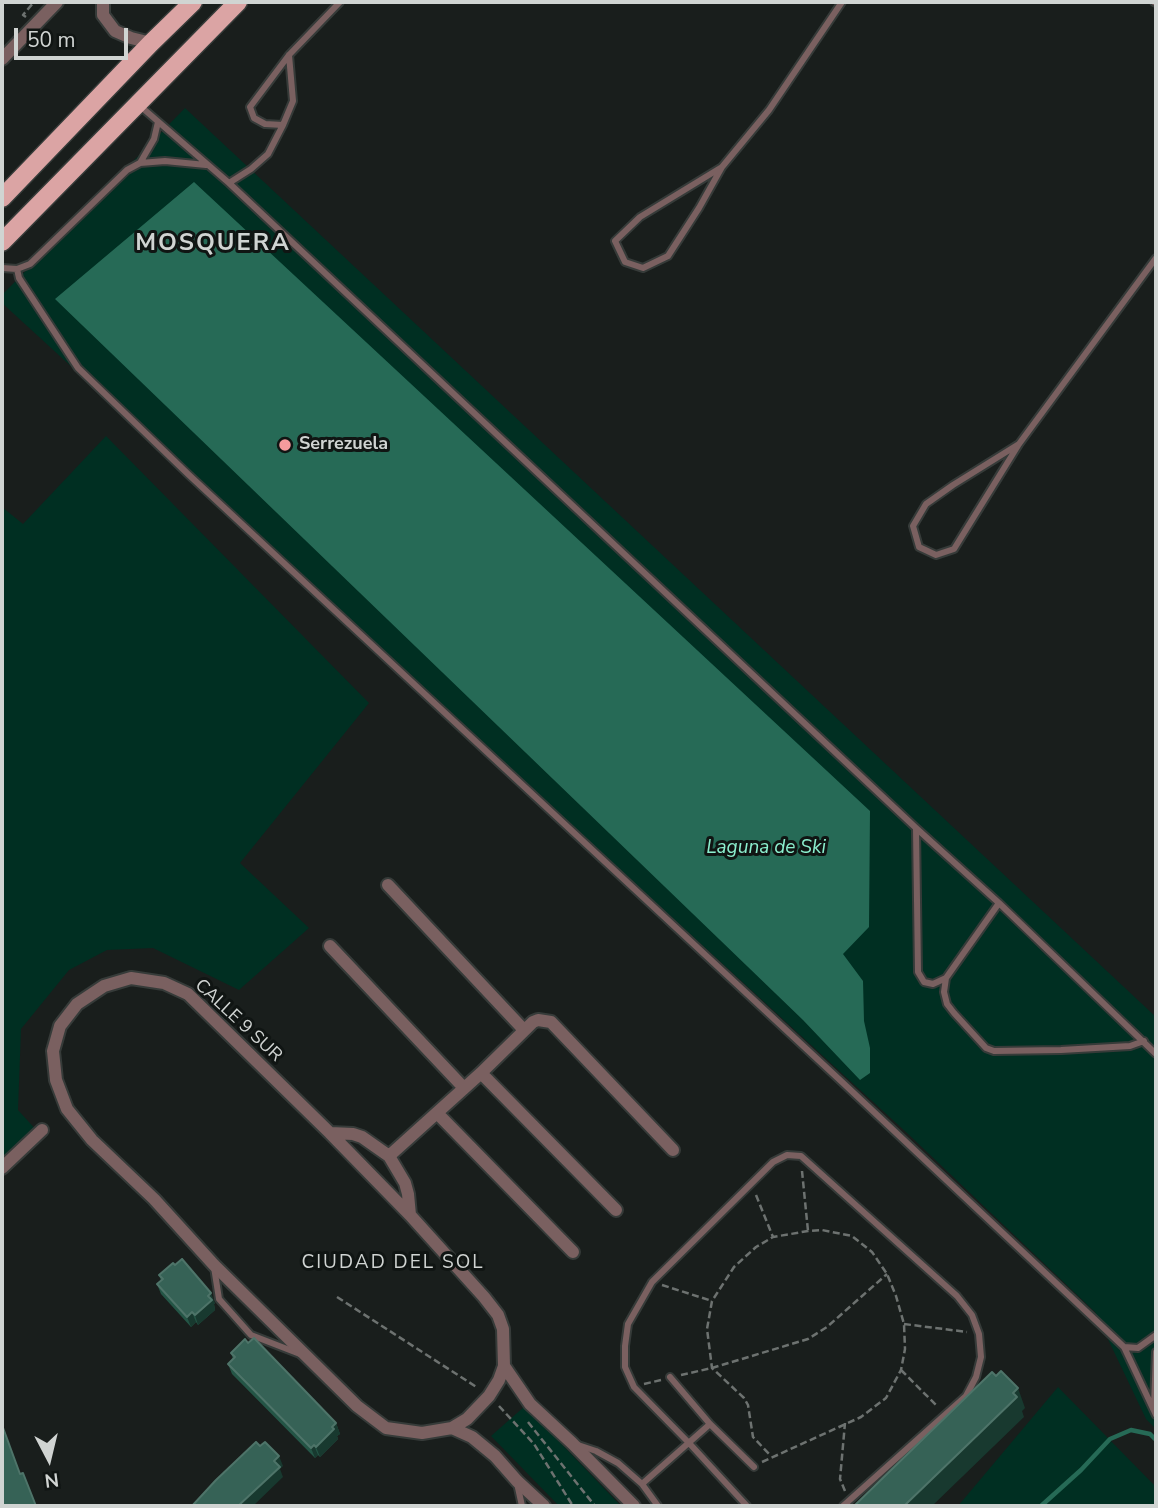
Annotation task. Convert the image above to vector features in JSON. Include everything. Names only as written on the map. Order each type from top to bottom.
[{"type":"main road","points":[[2,198],[193,2]]},
{"type":"main road","points":[[2,242],[238,2]]},
{"type":"street","points":[[2,59],[57,2]]},
{"type":"street","points":[[103,2],[103,15],[115,31],[151,43]]},
{"type":"street","points":[[388,886],[524,1030]]},
{"type":"street","points":[[330,947],[464,1088]]},
{"type":"street","name":"CALLE 9 SUR","points":[[452,1428],[422,1433],[386,1428],[357,1406],[214,1265],[154,1199],[92,1140],[67,1110],[56,1080],[53,1051],[60,1026],[76,1004],[104,986],[131,978],[164,983],[188,994],[330,1133],[410,1215],[484,1297],[498,1315],[503,1329],[504,1366]]},
{"type":"street","points":[[389,1156],[538,1020],[551,1022],[673,1150]]},
{"type":"street","points":[[481,1073],[616,1210]]},
{"type":"street","points":[[438,1113],[573,1252]]},
{"type":"street","points":[[2,1168],[42,1130]]},
{"type":"street","points":[[330,1133],[362,1136],[389,1156],[405,1183],[410,1215]]},
{"type":"street","points":[[452,1428],[467,1419],[489,1396],[504,1366]]},
{"type":"street","points":[[504,1366],[530,1404],[634,1506]]},
{"type":"street","points":[[452,1428],[472,1437],[495,1456],[544,1506]]},
{"type":"lane","points":[[283,125],[265,124],[254,118],[250,107],[289,55],[340,2]]},
{"type":"lane","points":[[722,167],[640,217],[615,241],[625,262],[642,268],[668,256],[722,167],[769,110],[842,2]]},
{"type":"lane","points":[[229,183],[268,154],[283,125],[293,101],[289,55]]},
{"type":"lane","points":[[137,103],[229,183],[999,903],[1156,1054]]},
{"type":"lane","points":[[140,163],[153,139],[158,122]]},
{"type":"lane","points":[[2,268],[16,269],[30,264],[127,170],[140,163],[165,161],[208,165]]},
{"type":"lane","points":[[1019,444],[926,504],[913,526],[919,547],[936,555],[954,549],[1019,444],[1156,258]]},
{"type":"lane","points":[[16,269],[19,278],[78,368],[189,475],[1124,1347],[1155,1412]]},
{"type":"lane","points":[[916,828],[918,972],[924,982],[933,984],[946,978]]},
{"type":"lane","points":[[999,903],[946,978],[944,992],[947,1004],[986,1048],[994,1051],[1061,1051],[1130,1046],[1144,1041]]},
{"type":"lane","points":[[747,1506],[634,1387],[625,1367],[625,1346],[628,1324],[652,1282],[773,1162],[788,1155],[801,1156],[957,1296],[972,1315],[979,1334],[981,1357],[976,1377],[966,1396],[843,1506]]},
{"type":"lane","points":[[214,1265],[219,1299],[251,1335],[305,1356]]},
{"type":"lane","points":[[1124,1347],[1138,1348],[1156,1335]]},
{"type":"lane","points":[[1155,1412],[1156,1352]]},
{"type":"lane","points":[[670,1377],[710,1424],[754,1467]]},
{"type":"lane","points":[[642,1484],[710,1424]]},
{"type":"lane","points":[[572,1443],[596,1451],[618,1463],[642,1484],[658,1506]]},
{"type":"lane","points":[[517,1481],[522,1506]]},
{"type":"path","points":[[801,1156],[808,1231]]},
{"type":"path","points":[[751,1184],[773,1237]]},
{"type":"path","points":[[822,1230],[852,1236],[872,1252],[887,1274],[904,1324],[905,1349],[901,1370],[886,1398],[860,1417],[771,1456],[753,1437],[744,1398],[712,1368],[707,1329],[712,1301],[734,1267],[756,1247],[773,1237],[808,1231],[822,1230]]},
{"type":"path","points":[[634,1387],[712,1368],[808,1339],[827,1327],[887,1274]]},
{"type":"path","points":[[652,1282],[712,1301]]},
{"type":"path","points":[[337,1297],[489,1396],[534,1444],[573,1506]]},
{"type":"path","points":[[904,1324],[979,1334]]},
{"type":"path","points":[[901,1370],[946,1414]]},
{"type":"path","points":[[520,1414],[595,1506]]},
{"type":"path","points":[[845,1423],[840,1479],[842,1487],[851,1499]]},
{"type":"shaded area","points":[[185,108],[1156,1017],[1156,1429],[1146,1419],[1095,1312],[907,1133],[2,303],[2,295]]},
{"type":"shaded area","points":[[106,436],[369,703],[240,863],[309,928],[239,990],[153,948],[107,950],[69,970],[21,1029],[18,1110],[39,1133],[2,1165],[2,507],[23,524]]},
{"type":"shaded area","points":[[1058,1387],[1156,1487],[1156,1506],[958,1506]]},
{"type":"shaded area","points":[[525,1406],[621,1506],[559,1506],[491,1436]]},
{"type":"water","name":"Laguna de Ski","points":[[194,182],[870,811],[869,927],[843,954],[863,981],[870,1073],[860,1080],[803,1020],[55,299]]},
{"type":"building","points":[[182,1259],[211,1293],[208,1296],[212,1300],[195,1315],[192,1312],[187,1317],[157,1284],[163,1279],[159,1275]]},
{"type":"building","points":[[254,1338],[336,1423],[332,1427],[334,1429],[316,1447],[314,1445],[311,1448],[228,1364],[235,1357],[231,1353],[245,1339],[248,1343]]},
{"type":"building","points":[[1001,1371],[1018,1388],[1013,1393],[1017,1397],[904,1506],[854,1506],[992,1372],[996,1376]]},
{"type":"building","points":[[2,1425],[20,1474],[23,1473],[36,1506],[2,1506]]},
{"type":"building","points":[[256,1442],[260,1446],[265,1442],[279,1456],[274,1461],[280,1467],[238,1506],[192,1506],[216,1480]]},
{"type":"waterway","points":[[1041,1506],[1110,1439],[1131,1430],[1150,1434],[1156,1440]]},
{"type":"place","name":"Serrezuela","points":[[285,445]]},
{"type":"district","name":"MOSQUERA","points":[[213,244]]},
{"type":"district","name":"CIUDAD DEL SOL","points":[[393,1263]]}]
